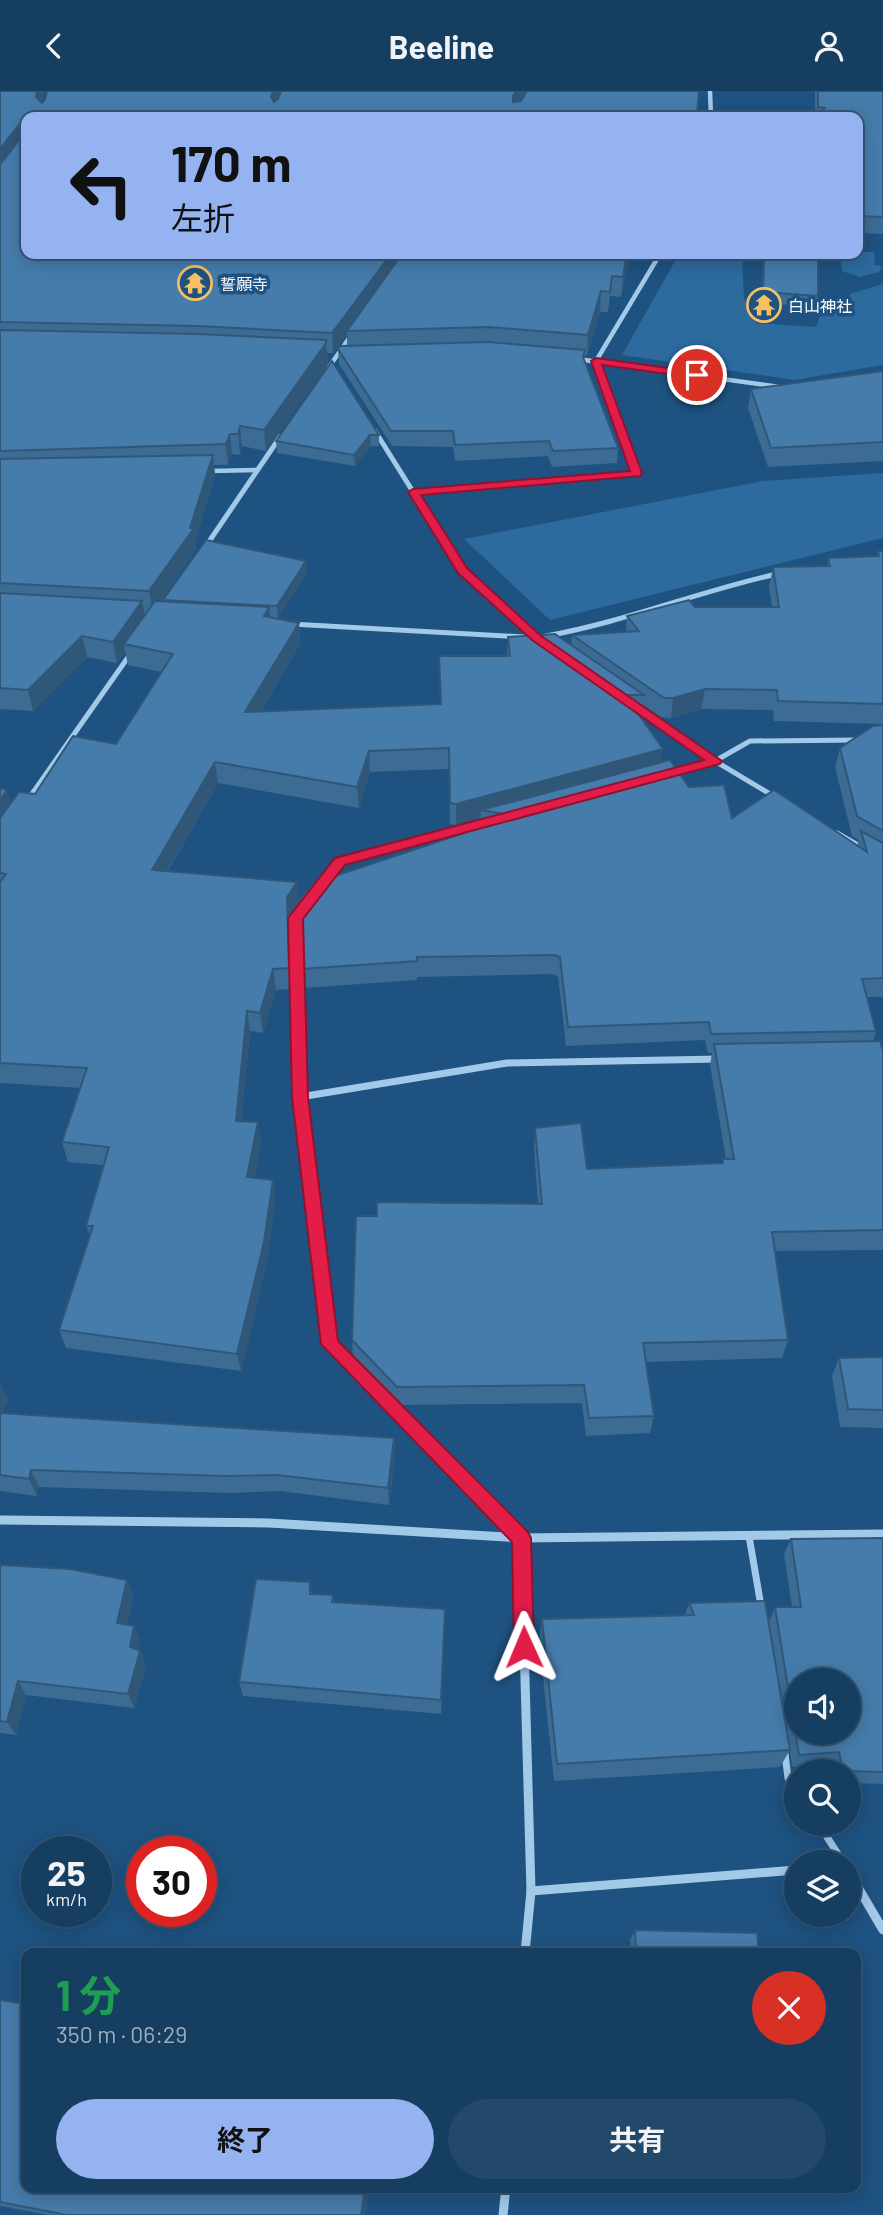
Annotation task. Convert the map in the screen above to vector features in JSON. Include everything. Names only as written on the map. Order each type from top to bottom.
[{"type":"street","points":[[710,91],[711,112]]},
{"type":"street","points":[[596,361],[657,259]]},
{"type":"street","points":[[324,373],[358,326]]},
{"type":"street","points":[[333,360],[349,357]]},
{"type":"street","points":[[569,359],[784,388]]},
{"type":"street","points":[[333,360],[339,374]]},
{"type":"street","points":[[369,421],[462,570],[547,645]]},
{"type":"street","points":[[203,549],[287,427]]},
{"type":"street","points":[[279,623],[536,638],[575,632],[741,581],[780,574]]},
{"type":"street","points":[[24,805],[134,650]]},
{"type":"street","points":[[626,699],[715,761],[787,804]]},
{"type":"street","points":[[663,775],[715,761],[750,741],[870,740]]},
{"type":"street","points":[[318,890],[340,862],[494,819]]},
{"type":"street","points":[[835,832],[871,853]]},
{"type":"street","points":[[310,899],[295,918],[300,1097],[330,1344],[521,1538],[531,1891],[525,1948]]},
{"type":"street","points":[[300,1097],[508,1063],[730,1059]]},
{"type":"street","points":[[0,1520],[269,1523],[521,1538],[883,1534]]},
{"type":"street","points":[[531,1891],[784,1871]]},
{"type":"street","points":[[861,1892],[883,1930]]},
{"type":"street","points":[[503,2215],[505,2193]]},
{"type":"lane","points":[[322,356],[333,360]]},
{"type":"lane","points":[[413,492],[636,473],[596,361]]},
{"type":"lane","points":[[202,472],[257,470]]},
{"type":"lane","points":[[749,1536],[762,1617]]},
{"type":"lane","points":[[784,1751],[785,1759]]},
{"type":"shaded area","points":[[863,252],[874,252],[875,265],[882,266],[879,272],[860,277],[842,271],[841,259],[863,259]]},
{"type":"shaded area","name":"白山神社","points":[[676,259],[742,259],[744,298],[756,323],[816,327],[824,305],[846,306],[850,294],[883,284],[883,365],[795,380],[622,355]]},
{"type":"shaded area","points":[[883,473],[883,538],[550,620],[464,539],[763,481]]},
{"type":"building","points":[[0,91],[37,91],[36,97],[42,103],[47,91],[273,91],[271,97],[274,102],[281,91],[516,91],[513,102],[521,101],[527,91],[699,91],[697,112],[21,112],[21,125],[0,149]]},
{"type":"building","points":[[818,91],[883,91],[883,217],[863,216],[863,112],[823,112],[825,108],[818,107]]},
{"type":"building","points":[[21,138],[21,259],[387,259],[332,333],[198,326],[0,322],[0,165]]},
{"type":"building","points":[[398,259],[626,259],[623,277],[612,276],[610,292],[601,291],[588,335],[488,327],[347,331]]},
{"type":"building","points":[[764,259],[818,259],[818,296],[763,292]]},
{"type":"building","points":[[0,330],[197,334],[326,340],[326,343],[264,430],[240,426],[238,434],[230,434],[226,444],[0,451]]},
{"type":"building","points":[[488,342],[585,350],[583,357],[618,448],[553,451],[549,441],[455,445],[453,431],[391,431],[338,349],[340,346]]},
{"type":"building","points":[[332,361],[379,435],[370,435],[354,455],[276,441]]},
{"type":"building","points":[[883,371],[883,442],[771,448],[751,389]]},
{"type":"building","points":[[213,455],[190,528],[194,528],[149,591],[0,583],[0,459]]},
{"type":"building","points":[[206,540],[306,561],[277,606],[163,600]]},
{"type":"building","points":[[878,551],[883,551],[883,704],[778,701],[777,690],[705,689],[664,698],[572,635],[639,631],[627,616],[689,600],[695,607],[779,607],[773,567],[830,566],[828,558],[879,556]]},
{"type":"building","points":[[0,593],[142,601],[113,642],[82,636],[28,690],[0,688]]},
{"type":"building","points":[[155,601],[269,607],[264,616],[299,623],[245,712],[441,704],[439,656],[510,656],[508,637],[555,634],[644,695],[625,695],[663,749],[456,804],[450,803],[449,748],[369,751],[357,787],[215,762],[152,870],[297,882],[287,897],[289,968],[273,969],[260,1013],[247,1011],[236,1121],[258,1122],[247,1177],[273,1180],[264,1242],[237,1354],[59,1330],[93,1226],[86,1226],[109,1147],[62,1142],[87,1068],[0,1063],[0,882],[6,874],[0,873],[0,818],[19,792],[35,794],[73,736],[116,744],[173,654],[124,644]]},
{"type":"building","points":[[883,725],[883,831],[857,816],[840,748],[873,726]]},
{"type":"building","points":[[670,760],[689,787],[724,785],[732,818],[774,790],[867,852],[861,831],[883,843],[883,978],[862,979],[876,1031],[711,1034],[709,1022],[568,1027],[560,957],[554,955],[417,957],[417,961],[301,969],[299,901],[314,883],[515,816],[481,810]]},
{"type":"building","points":[[0,788],[7,790],[0,800]]},
{"type":"building","points":[[880,1041],[883,1051],[883,1230],[772,1232],[788,1340],[643,1343],[654,1416],[589,1418],[584,1385],[397,1387],[352,1340],[356,1216],[377,1216],[377,1202],[542,1204],[535,1128],[581,1123],[587,1169],[723,1163],[722,1159],[734,1159],[714,1044]]},
{"type":"building","points":[[883,1357],[883,1410],[848,1409],[839,1358]]},
{"type":"building","points":[[0,1413],[394,1438],[388,1488],[277,1475],[31,1470],[29,1479],[0,1475]]},
{"type":"building","points":[[883,1538],[883,1772],[861,1771],[861,1759],[840,1759],[839,1752],[799,1755],[797,1745],[861,1745],[861,1668],[785,1668],[775,1607],[801,1607],[791,1539]]},
{"type":"building","points":[[0,1565],[70,1569],[127,1580],[117,1623],[134,1626],[130,1647],[140,1651],[128,1694],[18,1681],[7,1722],[0,1721]]},
{"type":"building","points":[[256,1579],[310,1582],[310,1594],[333,1595],[332,1602],[445,1609],[441,1700],[239,1682]]},
{"type":"building","points":[[765,1601],[784,1714],[784,1745],[789,1745],[790,1750],[557,1764],[542,1619],[694,1615],[689,1603]]},
{"type":"building","points":[[635,1930],[757,1933],[758,1948],[636,1948]]},
{"type":"building","points":[[0,2000],[21,2003],[21,2193],[364,2193],[361,2215],[67,2215],[0,2202]]},
{"type":"place","name":"誓願寺","points":[[195,283]]},
{"type":"place","name":"白山神社","points":[[764,305]]},
{"type":"route","points":[[524,1647],[521,1538],[330,1344],[300,1097],[295,918],[340,862],[416,839],[715,761],[536,638],[462,570],[413,492],[636,473],[596,361],[697,375]]}]
